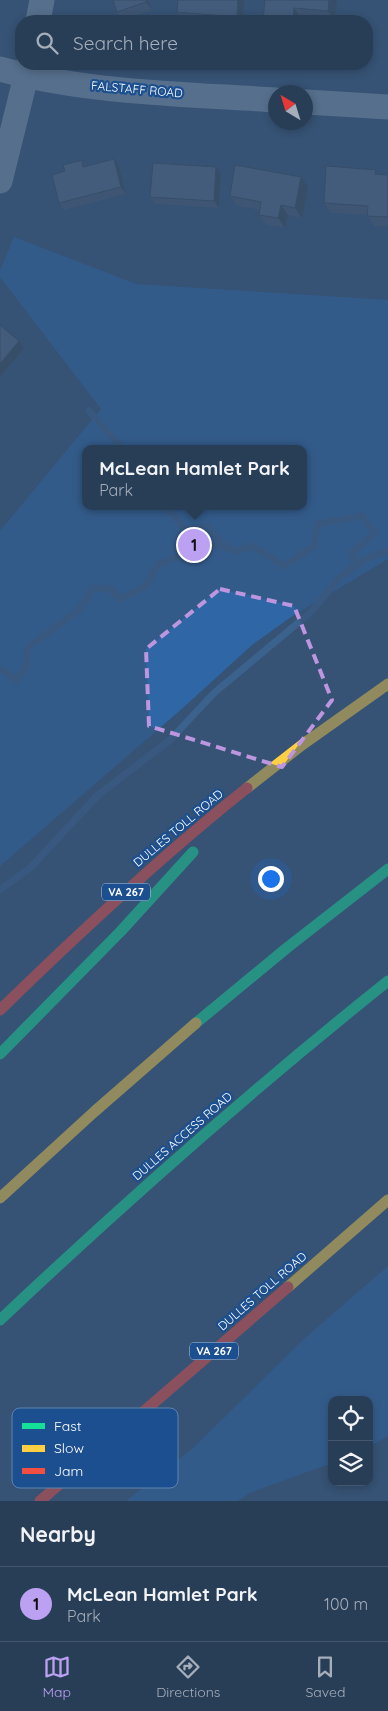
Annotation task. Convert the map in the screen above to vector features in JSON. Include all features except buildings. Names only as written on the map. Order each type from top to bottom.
[{"type":"highway","name":"DULLES TOLL ROAD","points":[[0,1010],[74,938],[168,854],[257,780],[388,684]]},
{"type":"highway","points":[[0,1054],[121,932],[257,780]]},
{"type":"highway","points":[[0,1198],[169,1045],[388,868]]},
{"type":"highway","name":"DULLES ACCESS ROAD","points":[[0,1320],[111,1216],[197,1140],[388,981]]},
{"type":"highway","name":"DULLES TOLL ROAD","points":[[148,1408],[388,1200]]},
{"type":"highway","name":"DULLES TOLL ROAD","points":[[40,1501],[55,1488]]},
{"type":"street","points":[[39,15],[42,0]]},
{"type":"street","name":"FALSTAFF ROAD","points":[[0,69],[15,70]]},
{"type":"street","points":[[0,181],[27,70]]},
{"type":"street","name":"FALSTAFF ROAD","points":[[27,70],[78,84],[268,99]]},
{"type":"street","points":[[313,103],[388,108]]},
{"type":"highlighted area","points":[[220,589],[294,606],[332,700],[282,767],[149,726],[146,649]]},
{"type":"shaded area","points":[[14,237],[136,284],[388,300],[388,559],[291,617],[252,645],[184,707],[0,866],[0,531],[101,409],[0,277],[0,271]]},
{"type":"shaded area","points":[[388,1266],[388,1436],[373,1445],[373,1396],[328,1396],[328,1464],[252,1492],[237,1501],[126,1501],[142,1488],[178,1488],[178,1460],[193,1448],[305,1338]]},
{"type":"waterway","points":[[89,411],[119,445]]},
{"type":"waterway","points":[[169,510],[187,531],[207,526],[226,547]]},
{"type":"waterway","points":[[0,668],[16,680],[26,667],[27,648],[79,610],[93,588],[111,589],[119,599],[145,587],[158,564],[217,544],[236,551],[253,546],[284,566],[314,546],[317,524],[362,516],[375,533],[352,553],[356,566]]},
{"type":"waterway","points":[[0,890],[31,867],[98,795],[170,740],[214,693],[311,612],[341,576],[367,558],[388,551]]},
{"type":"traffic: fast","points":[[0,1054],[121,931],[193,852]]},
{"type":"traffic: fast","points":[[196,1023],[288,947],[388,869]]},
{"type":"traffic: fast","points":[[0,1320],[191,1146],[388,981]]},
{"type":"traffic: slow","points":[[247,788],[302,745],[388,684]]},
{"type":"traffic: slow","points":[[0,1198],[94,1112],[196,1023]]},
{"type":"traffic: slow","points":[[288,1287],[388,1200]]},
{"type":"traffic: jam","points":[[0,1010],[120,896],[247,788]]},
{"type":"traffic: jam","points":[[148,1408],[288,1287]]},
{"type":"traffic: jam","points":[[40,1501],[55,1488]]},
{"type":"place","name":"McLean Hamlet Park","points":[[194,545]]}]
